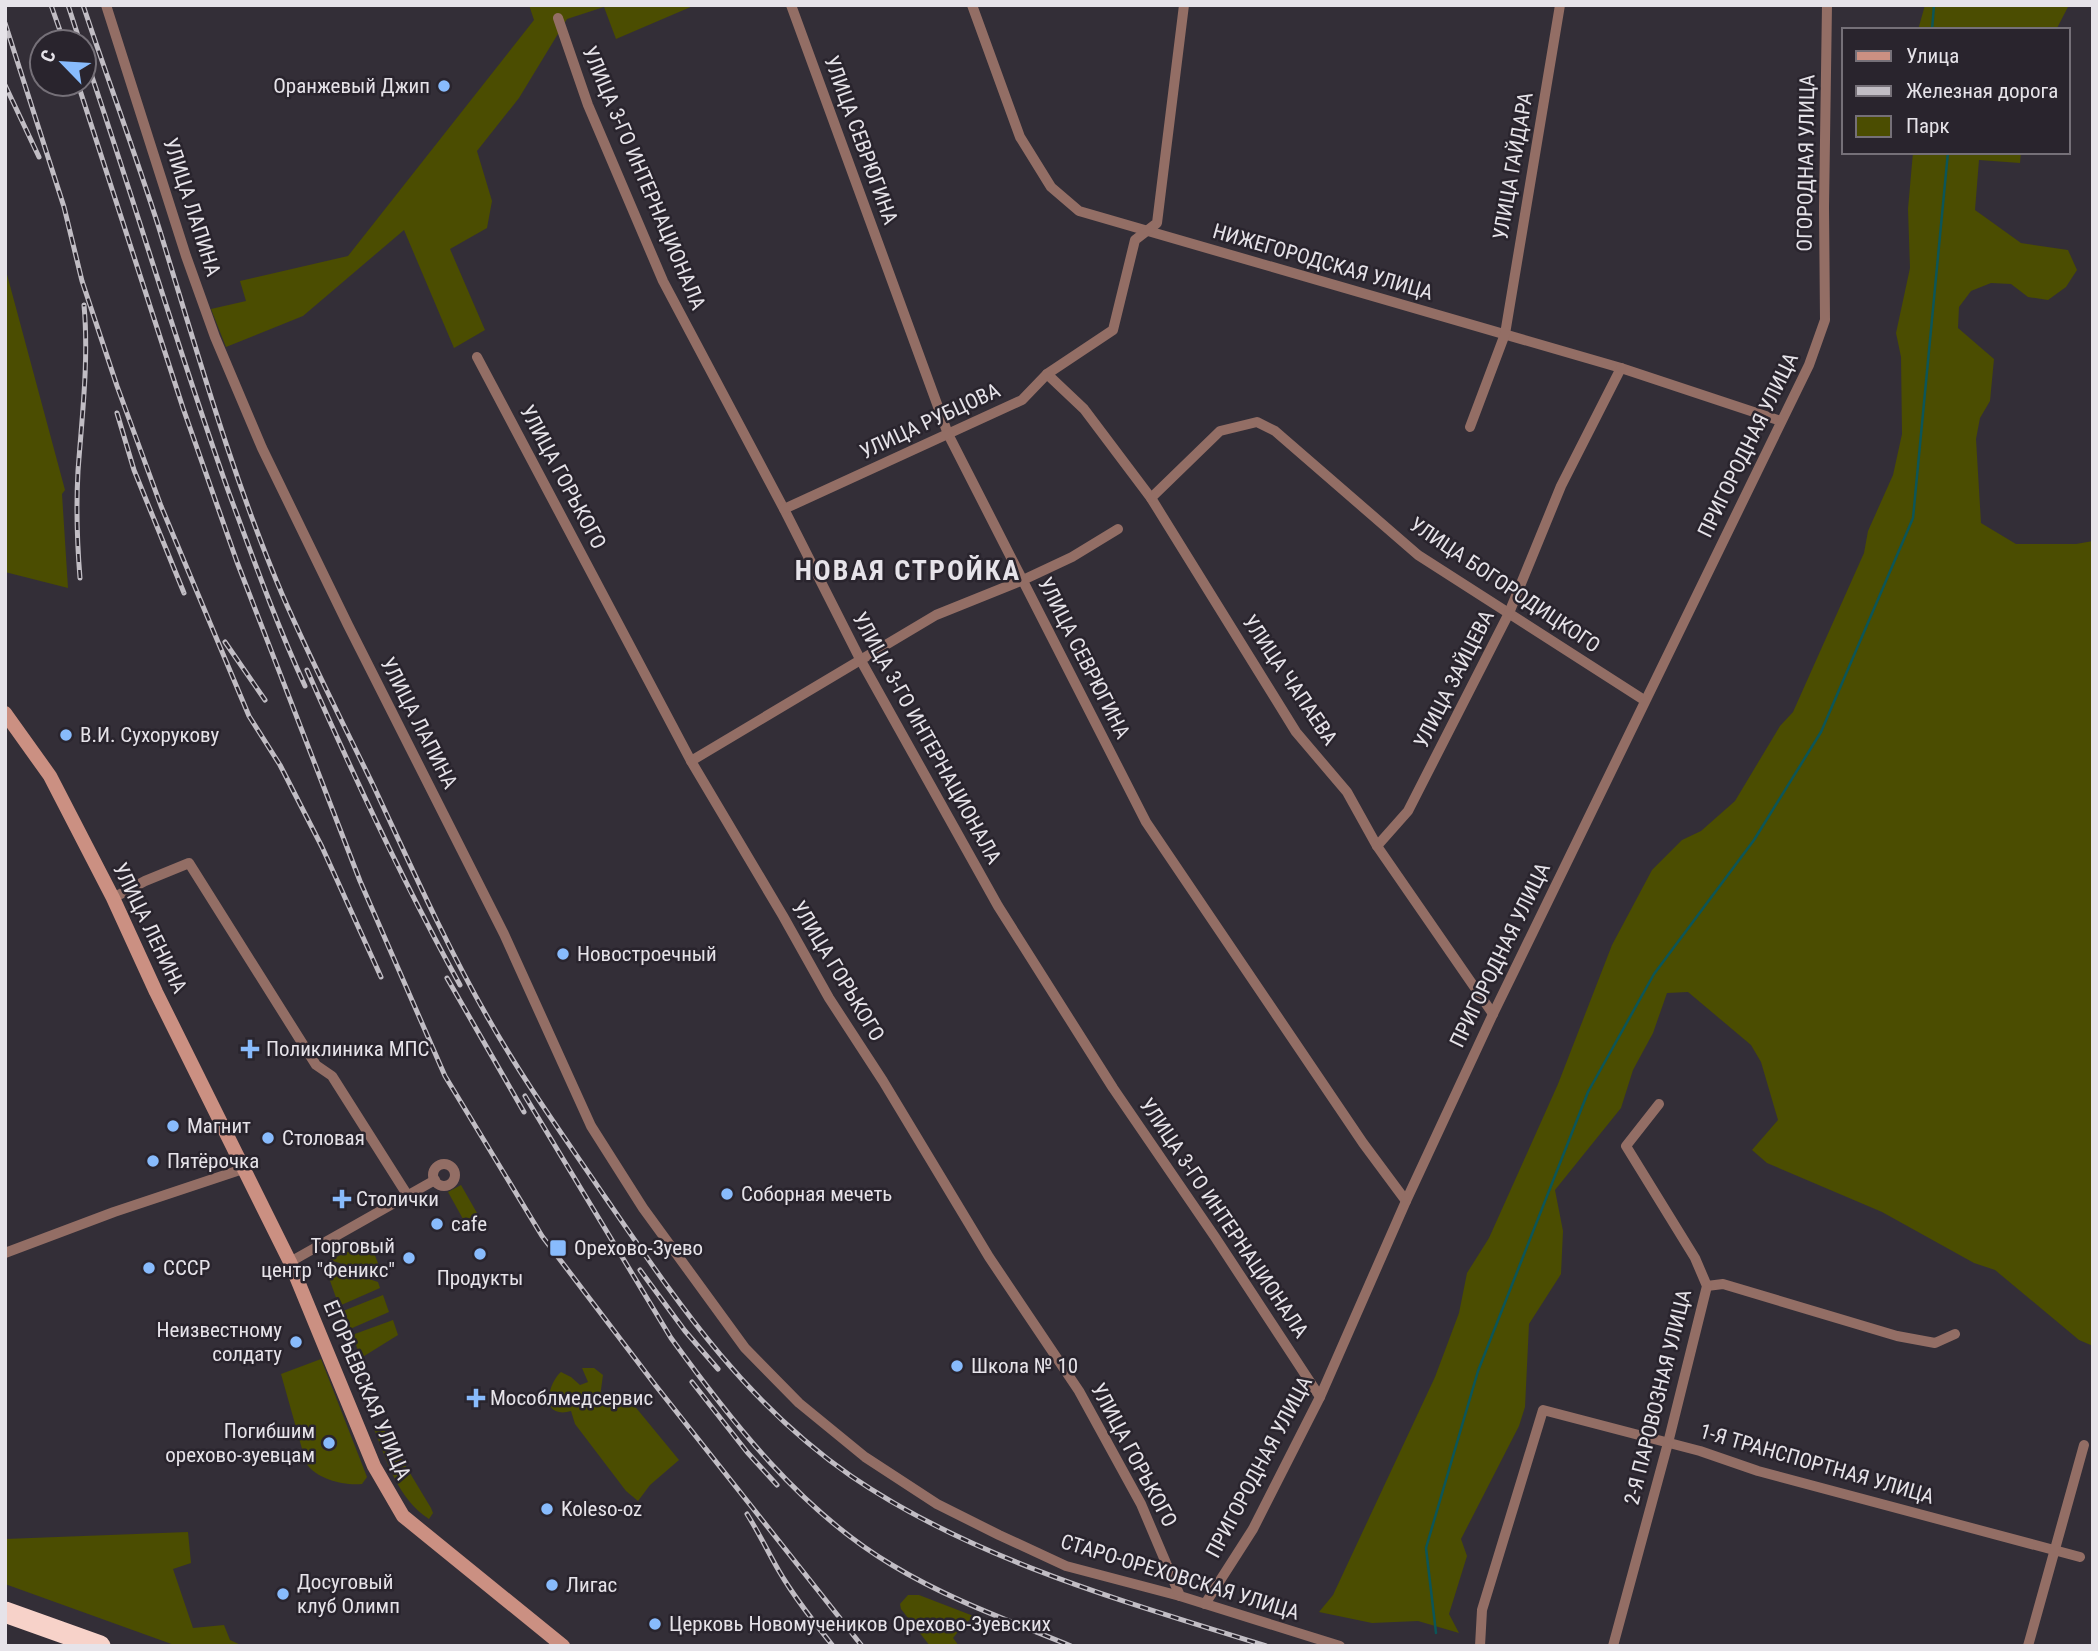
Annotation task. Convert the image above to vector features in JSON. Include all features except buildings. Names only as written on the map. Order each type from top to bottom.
[{"type":"highway","points":[[5,1612],[100,1646]]},
{"type":"main road","name":"УЛИЦА ЛЕНИНА","points":[[5,713],[50,776],[113,898],[243,1169]]},
{"type":"main road","name":"ЕГОРЬЕВСКАЯ УЛИЦА","points":[[243,1169],[290,1262],[374,1466],[396,1506],[403,1516],[562,1646]]},
{"type":"street","name":"УЛИЦА ЛАПИНА","points":[[106,5],[186,256],[215,337],[262,448],[504,934],[591,1126],[643,1208],[737,1337],[799,1403]]},
{"type":"street","name":"УЛИЦА СЕВРЮГИНА","points":[[791,5],[948,434],[1146,822],[1363,1143],[1406,1200]]},
{"type":"street","name":"НИЖЕГОРОДСКАЯ УЛИЦА","points":[[972,5],[1020,137],[1051,187],[1079,211],[1621,368],[1782,421]]},
{"type":"street","name":"УЛИЦА РУБЦОВА","points":[[784,509],[1022,400],[1047,374],[1113,330],[1135,240],[1157,223],[1184,5]]},
{"type":"street","name":"УЛИЦА ГАЙДАРА","points":[[1470,427],[1505,334],[1560,5]]},
{"type":"street","name":"ОГОРОДНАЯ УЛИЦА","points":[[1825,320],[1827,5]]},
{"type":"street","name":"УЛИЦА 3-ГО ИНТЕРНАЦИОНАЛА","points":[[558,18],[588,105],[663,281],[860,659],[998,906],[1113,1088],[1320,1397]]},
{"type":"street","name":"ПРИГОРОДНАЯ УЛИЦА","points":[[1205,1604],[1252,1529],[1320,1397],[1406,1200],[1493,1014],[1809,365],[1825,320]]},
{"type":"street","name":"УЛИЦА ГОРЬКОГО","points":[[477,356],[691,761],[829,998],[883,1081],[989,1257],[1079,1391],[1141,1504],[1180,1595]]},
{"type":"street","name":"УЛИЦА ЗАЙЦЕВА","points":[[1377,846],[1408,811],[1509,613],[1561,486],[1621,368]]},
{"type":"street","name":"УЛИЦА ЧАПАЕВА","points":[[1047,374],[1084,409],[1151,498],[1296,732],[1347,792],[1377,846],[1493,1014]]},
{"type":"street","name":"УЛИЦА БОГОРОДИЦКОГО","points":[[1151,498],[1220,431],[1257,422],[1276,431],[1418,555],[1644,700]]},
{"type":"street","points":[[691,761],[936,615],[1072,557],[1118,529]]},
{"type":"street","points":[[113,898],[189,863],[316,1065],[332,1076],[408,1196]]},
{"type":"street","name":"2-Я ПАРОВОЗНАЯ УЛИЦА","points":[[1613,1646],[1707,1286],[1695,1258],[1626,1146],[1659,1104]]},
{"type":"street","points":[[5,1253],[114,1212],[243,1169]]},
{"type":"street","points":[[290,1262],[435,1180]]},
{"type":"street","points":[[1707,1286],[1723,1284],[1897,1336],[1935,1343],[1955,1334]]},
{"type":"street","name":"СТАРО-ОРЕХОВСКАЯ УЛИЦА","points":[[799,1403],[864,1457],[937,1504],[1066,1566],[1180,1595],[1340,1646]]},
{"type":"street","name":"1-Я ТРАНСПОРТНАЯ УЛИЦА","points":[[1480,1646],[1482,1610],[1543,1410],[2080,1557]]},
{"type":"street","points":[[2028,1646],[2084,1446]]},
{"type":"green space","points":[[529,5],[693,6],[616,39],[604,7],[567,19],[519,98],[477,151],[492,201],[487,228],[450,249],[485,330],[454,348],[404,230],[303,316],[226,347],[211,309],[246,301],[240,281],[348,256],[534,20]]},
{"type":"green space","points":[[1925,5],[2069,5],[2057,28],[1919,28]]},
{"type":"green space","points":[[1913,154],[2021,154],[2020,163],[1979,160],[1975,210],[2021,243],[2068,250],[2077,270],[2066,287],[2048,300],[2028,297],[2011,284],[1991,283],[1971,291],[1959,307],[1958,328],[1994,359],[1990,401],[1980,418],[1976,439],[1981,523],[2016,544],[2076,544],[2093,541],[2093,1346],[2079,1340],[1995,1270],[1974,1263],[1882,1212],[1767,1163],[1752,1150],[1778,1120],[1761,1062],[1751,1045],[1688,992],[1667,993],[1653,1033],[1633,1070],[1621,1108],[1555,1190],[1563,1231],[1561,1274],[1529,1324],[1525,1407],[1519,1426],[1461,1539],[1467,1556],[1449,1614],[1459,1633],[1418,1621],[1372,1623],[1319,1612],[1333,1595],[1435,1377],[1459,1313],[1467,1273],[1489,1238],[1558,1084],[1612,945],[1652,870],[1682,840],[1701,831],[1735,801],[1780,726],[1793,712],[1864,553],[1868,531],[1893,475],[1902,434],[1901,357],[1896,333],[1910,268],[1908,209]]},
{"type":"green space","points":[[5,267],[65,490],[62,494],[68,588],[5,572]]},
{"type":"green space","points":[[461,1185],[481,1220],[468,1228],[448,1192]]},
{"type":"green space","points":[[369,1242],[383,1277],[330,1260]]},
{"type":"green space","points":[[324,1264],[378,1282],[380,1288],[339,1306]]},
{"type":"green space","points":[[383,1295],[389,1312],[350,1329],[343,1311]]},
{"type":"green space","points":[[393,1320],[398,1335],[361,1358],[352,1335]]},
{"type":"green space","points":[[321,1359],[367,1477],[362,1484],[347,1484],[323,1477],[306,1463],[281,1374]]},
{"type":"green space","points":[[582,1368],[594,1368],[603,1375],[600,1397],[607,1401],[628,1398],[679,1460],[650,1485],[638,1501],[626,1491],[575,1424],[571,1411],[559,1412],[550,1405],[551,1387],[561,1372],[580,1385],[588,1382]]},
{"type":"green space","points":[[378,1425],[384,1430],[431,1508],[433,1513],[429,1519],[418,1511],[401,1490],[374,1429]]},
{"type":"green space","points":[[188,1532],[191,1563],[173,1569],[193,1628],[224,1625],[230,1640],[243,1646],[177,1646],[5,1584],[5,1539]]},
{"type":"green space","points":[[908,1595],[919,1595],[976,1617],[966,1622],[953,1638],[959,1646],[930,1646],[901,1609],[900,1604]]},
{"type":"waterway","points":[[1932,28],[1934,5]]},
{"type":"waterway","points":[[1436,1633],[1426,1548],[1478,1371],[1588,1092],[1654,974],[1754,840],[1821,732],[1913,518],[1948,154]]},
{"type":"railway","points":[[51,5],[59,28]]},
{"type":"railway","points":[[68,5],[75,28]]},
{"type":"railway","points":[[83,5],[150,200],[231,459],[264,549],[315,667],[472,990],[515,1064],[659,1275],[715,1348],[777,1416],[812,1447],[898,1506],[948,1532],[1052,1576],[1266,1646]]},
{"type":"railway","points":[[5,23],[64,207],[82,281],[161,506],[249,716],[280,765],[322,847],[381,977]]},
{"type":"railway","points":[[5,85],[39,157]]},
{"type":"railway","points":[[98,96],[229,493],[305,686]]},
{"type":"railway","points":[[83,98],[183,408],[237,562],[360,881],[445,1076],[542,1236],[656,1386],[862,1646]]},
{"type":"railway","points":[[80,578],[77,498],[85,367],[84,305]]},
{"type":"railway","points":[[117,413],[134,470],[184,593]]},
{"type":"railway","points":[[225,642],[265,700]]},
{"type":"railway","points":[[307,670],[380,829],[460,985]]},
{"type":"railway","points":[[447,978],[524,1112]]},
{"type":"railway","points":[[525,1096],[671,1338],[718,1401],[798,1492],[859,1543],[913,1577],[980,1609],[1071,1646]]},
{"type":"railway","points":[[640,1270],[685,1331],[718,1369]]},
{"type":"railway","points":[[692,1382],[747,1452],[777,1485]]},
{"type":"railway","points":[[747,1514],[791,1590],[833,1646]]},
{"type":"place","name":"Оранжевый Джип","points":[[444,86]]},
{"type":"place","name":"В.И. Сухорукову","points":[[66,735]]},
{"type":"place","name":"Новостроечный","points":[[563,954]]},
{"type":"place","name":"Поликлиника МПС","points":[[250,1049]]},
{"type":"place","name":"Магнит","points":[[173,1126]]},
{"type":"place","name":"Столовая","points":[[268,1138]]},
{"type":"place","name":"Пятёрочка","points":[[153,1161]]},
{"type":"place","name":"Соборная мечеть","points":[[727,1194]]},
{"type":"place","name":"Столички","points":[[342,1199]]},
{"type":"place","name":"cafe","points":[[437,1224]]},
{"type":"place","name":"Орехово-Зуево","points":[[558,1248]]},
{"type":"place","name":"Продукты","points":[[480,1254]]},
{"type":"place","name":"Торговый центр \"Феникс\"","points":[[409,1258]]},
{"type":"place","name":"СССР","points":[[149,1268]]},
{"type":"place","name":"Неизвестному солдату","points":[[296,1342]]},
{"type":"place","name":"Школа № 10","points":[[957,1366]]},
{"type":"place","name":"Мособлмедсервис","points":[[476,1398]]},
{"type":"place","name":"Погибшим орехово-зуевцам","points":[[329,1443]]},
{"type":"place","name":"Koleso-oz","points":[[547,1509]]},
{"type":"place","name":"Лигас","points":[[552,1585]]},
{"type":"place","name":"Досуговый клуб Олимп","points":[[283,1594]]},
{"type":"place","name":"Церковь Новомучеников Орехово-Зуевских","points":[[655,1624]]},
{"type":"district","name":"НОВАЯ СТРОЙКА","points":[[908,570]]}]
